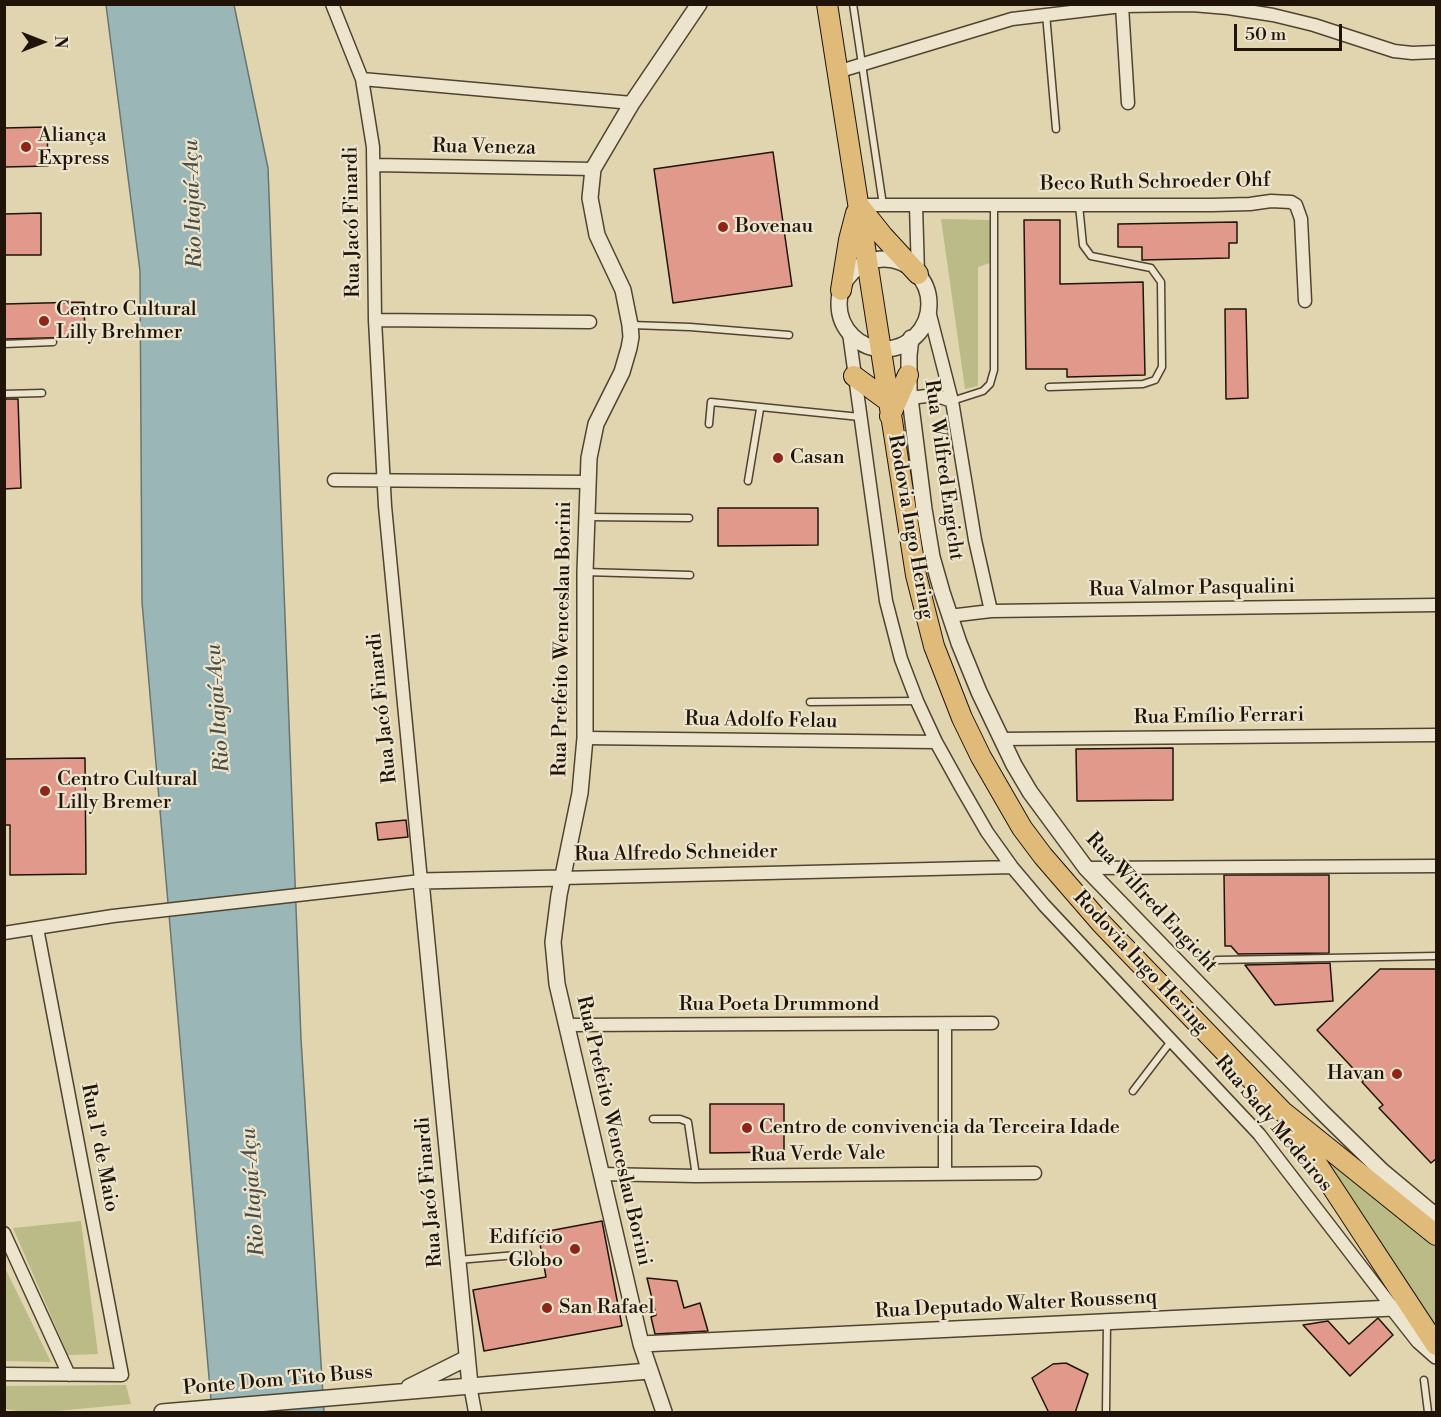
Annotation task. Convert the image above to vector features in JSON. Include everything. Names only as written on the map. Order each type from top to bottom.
[{"type":"highway","name":"Rodovia Ingo Hering","points":[[827,4],[880,350],[896,404],[914,564],[934,646],[962,718],[1002,795],[1029,837],[1070,888],[1282,1111],[1437,1235]]},
{"type":"highway","points":[[858,205],[918,274]]},
{"type":"highway","points":[[841,290],[849,240],[858,205]]},
{"type":"highway","points":[[854,376],[896,404],[908,375]]},
{"type":"highway","name":"Rodovia Ingo Hering","points":[[1282,1111],[1437,1345]]},
{"type":"street","name":"Rua Jacó Finardi","points":[[332,4],[362,80],[370,120],[375,165],[375,320],[389,554],[467,1358],[475,1413]]},
{"type":"street","name":"Rua Prefeito Wenceslau Borini","points":[[664,1413],[641,1344],[557,984],[553,942],[562,878],[580,794],[585,738],[586,517],[591,441],[596,424],[627,358],[629,348],[630,324],[623,290],[597,235],[590,198],[593,170],[632,103],[699,4]]},
{"type":"street","points":[[837,72],[1012,19],[1122,6],[1192,5],[1228,8],[1273,15],[1314,25],[1394,51],[1437,52]]},
{"type":"street","points":[[1122,6],[1128,103]]},
{"type":"street","points":[[362,80],[632,103]]},
{"type":"street","name":"Rua Veneza","points":[[375,165],[593,170]]},
{"type":"street","name":"Beco Ruth Schroeder Ohf","points":[[858,205],[1212,205],[1282,200],[1296,205],[1301,219],[1305,301]]},
{"type":"street","points":[[916,205],[918,274]]},
{"type":"street","points":[[929,311],[924,324],[911,338],[894,347],[880,350],[863,345],[849,333],[840,313],[841,290],[851,273],[867,262],[885,258],[903,262],[918,274],[928,291],[929,311],[952,401],[975,540],[991,611]]},
{"type":"street","points":[[375,320],[590,322]]},
{"type":"street","name":"Rua Sady Medeiros","points":[[849,333],[886,601],[901,659],[936,742],[987,832],[1012,867],[1044,905],[1259,1134],[1419,1341],[1437,1356]]},
{"type":"street","name":"Rua Wilfred Engicht","points":[[908,375],[911,338]]},
{"type":"street","points":[[896,404],[934,395],[952,401]]},
{"type":"street","name":"Rua Wilfred Engicht","points":[[896,404],[924,509],[932,556],[949,616],[979,692],[1030,792],[1086,868],[1321,1111],[1382,1171],[1437,1216]]},
{"type":"street","points":[[334,480],[587,482]]},
{"type":"street","name":"Rua Valmor Pasqualini","points":[[949,616],[991,611],[1437,604]]},
{"type":"street","name":"Rua Emílio Ferrari","points":[[1001,739],[1437,735]]},
{"type":"street","name":"Rua Adolfo Felau","points":[[585,738],[936,742]]},
{"type":"street","points":[[1086,868],[1437,866]]},
{"type":"street","name":"Rua Alfredo Schneider","points":[[4,933],[113,916],[421,881],[1012,867]]},
{"type":"street","name":"Rua 1º de Maio","points":[[37,928],[122,1375],[69,1375]]},
{"type":"street","name":"Rua Poeta Drummond","points":[[567,1025],[992,1023]]},
{"type":"street","points":[[945,1024],[945,1174]]},
{"type":"street","name":"Rua Verde Vale","points":[[601,1174],[696,1176],[1035,1173]]},
{"type":"street","points":[[4,1233],[69,1375],[4,1374]]},
{"type":"street","name":"Rua Deputado Walter Roussenq","points":[[641,1344],[1393,1308]]},
{"type":"street","name":"Ponte Dom Tito Buss","points":[[398,1392],[467,1358]]},
{"type":"street","name":"Ponte Dom Tito Buss","points":[[162,1413],[649,1371]]},
{"type":"lane","points":[[853,4],[883,205]]},
{"type":"lane","points":[[1046,14],[1056,129]]},
{"type":"lane","points":[[952,401],[983,391],[990,384],[994,370],[994,205]]},
{"type":"lane","points":[[1049,387],[1143,384],[1155,380],[1162,367],[1161,282],[1150,268],[1091,256],[1083,245],[1079,205]]},
{"type":"lane","points":[[630,324],[789,335]]},
{"type":"lane","points":[[4,344],[53,342]]},
{"type":"lane","points":[[4,394],[42,393]]},
{"type":"lane","points":[[709,424],[711,402],[861,417]]},
{"type":"lane","points":[[748,481],[760,408]]},
{"type":"lane","points":[[586,517],[689,518]]},
{"type":"lane","points":[[585,572],[690,575]]},
{"type":"lane","points":[[810,702],[917,700]]},
{"type":"lane","points":[[1217,960],[1437,956]]},
{"type":"lane","points":[[1133,1091],[1172,1039]]},
{"type":"lane","points":[[653,1119],[680,1119],[688,1122],[696,1176]]},
{"type":"lane","points":[[458,1260],[528,1254]]},
{"type":"lane","points":[[1106,1413],[1107,1321]]},
{"type":"lane","points":[[1424,1380],[1428,1413]]},
{"type":"green space","points":[[941,219],[990,220],[990,263],[978,267],[978,386],[965,389]]},
{"type":"green space","points":[[1314,1148],[1436,1244],[1436,1331]]},
{"type":"green space","points":[[81,1221],[98,1354],[68,1355],[13,1228]]},
{"type":"green space","points":[[5,1268],[51,1362],[5,1361]]},
{"type":"green space","points":[[126,1385],[131,1404],[46,1412],[5,1409],[5,1386]]},
{"type":"water","name":"Rio Itajaí-Açu","points":[[106,5],[234,5],[268,168],[301,1039],[324,1412],[212,1412],[142,602],[140,271]]},
{"type":"building","name":"Aliança Express","points":[[47,127],[48,166],[4,167],[4,128]]},
{"type":"building","name":"Bovenau","points":[[773,152],[792,286],[673,303],[654,169]]},
{"type":"building","points":[[41,213],[41,255],[4,255],[4,214]]},
{"type":"building","points":[[1024,220],[1060,220],[1060,284],[1143,282],[1145,375],[1067,377],[1067,369],[1026,369]]},
{"type":"building","points":[[1237,222],[1237,243],[1229,243],[1229,258],[1142,260],[1142,247],[1118,247],[1118,224]]},
{"type":"building","name":"Centro Cultural Lilly Brehmer","points":[[84,302],[85,337],[4,339],[4,304]]},
{"type":"building","points":[[1225,309],[1246,309],[1248,398],[1226,399]]},
{"type":"building","points":[[4,399],[18,399],[21,488],[4,489]]},
{"type":"building","points":[[718,508],[818,508],[818,545],[718,546]]},
{"type":"building","points":[[1173,748],[1173,800],[1077,801],[1076,749]]},
{"type":"building","points":[[85,758],[86,874],[10,875],[10,825],[4,825],[4,759]]},
{"type":"building","points":[[406,820],[408,837],[378,840],[376,823]]},
{"type":"building","points":[[1224,875],[1329,875],[1329,953],[1238,954],[1231,946],[1225,946]]},
{"type":"building","points":[[1330,963],[1333,1001],[1275,1005],[1245,965]]},
{"type":"building","points":[[1380,969],[1437,969],[1437,1158],[1431,1163],[1379,1108],[1383,1105],[1362,1082],[1364,1080],[1317,1030]]},
{"type":"building","name":"Centro de convivencia da Terceira Idade","points":[[710,1104],[784,1104],[784,1152],[710,1153]]},
{"type":"building","name":"San Rafael","points":[[602,1221],[622,1326],[484,1351],[473,1290],[546,1277],[538,1233]]},
{"type":"building","points":[[647,1278],[677,1281],[684,1308],[700,1303],[708,1331],[655,1334],[651,1317],[656,1315]]},
{"type":"building","points":[[1378,1318],[1393,1335],[1350,1376],[1303,1325],[1328,1321],[1349,1344]]},
{"type":"building","points":[[1066,1363],[1088,1374],[1075,1413],[1049,1413],[1032,1378],[1053,1364]]},
{"type":"place","name":"Aliança Express","points":[[26,147]]},
{"type":"place","name":"Bovenau","points":[[723,227]]},
{"type":"place","name":"Centro Cultural Lilly Brehmer","points":[[44,321]]},
{"type":"place","name":"Casan","points":[[778,458]]},
{"type":"place","name":"Centro Cultural Lilly Bremer","points":[[45,791]]},
{"type":"place","name":"Havan","points":[[1397,1074]]},
{"type":"place","name":"Centro de convivencia da Terceira Idade","points":[[747,1128]]},
{"type":"place","name":"Edifício Globo","points":[[575,1249]]},
{"type":"place","name":"San Rafael","points":[[547,1308]]}]
